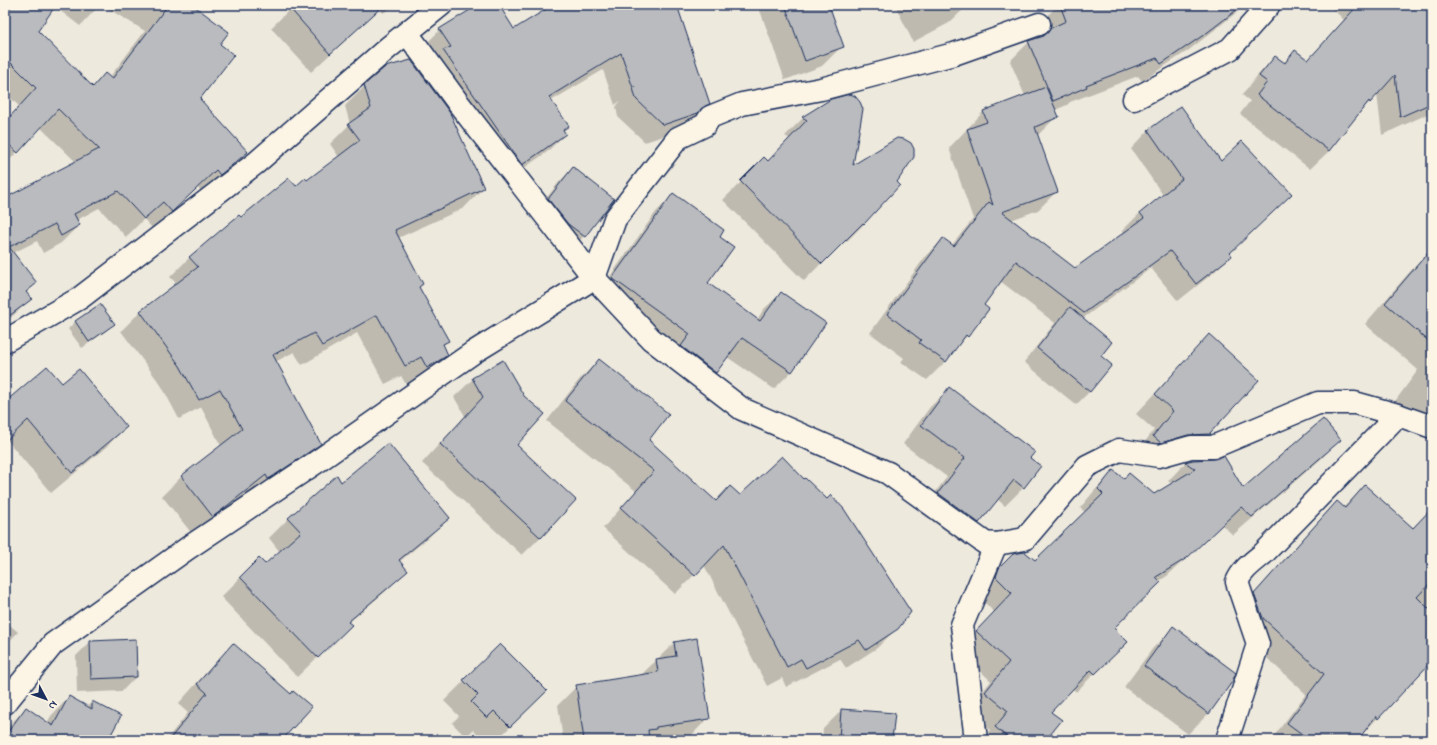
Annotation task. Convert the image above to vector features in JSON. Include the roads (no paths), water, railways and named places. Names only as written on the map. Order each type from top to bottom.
[{"type":"street","points":[[5,341],[86,293],[256,163],[407,33],[442,5]]},
{"type":"street","points":[[1134,99],[1230,49],[1269,5]]},
{"type":"street","points":[[5,703],[53,644],[188,548],[314,464],[474,352],[594,278],[615,219],[678,138],[705,125],[710,118],[742,104],[821,88],[954,54],[1039,24]]},
{"type":"street","points":[[407,33],[458,104],[594,278],[651,339],[742,409],[888,473],[985,543],[996,544],[1025,539],[1087,466],[1118,450],[1159,456],[1191,447],[1213,447],[1318,403],[1354,403],[1398,414],[1432,427]]},
{"type":"street","points":[[1227,740],[1258,644],[1238,582],[1240,575],[1248,566],[1263,554],[1398,414]]},
{"type":"street","points":[[976,740],[962,625],[996,544]]}]
